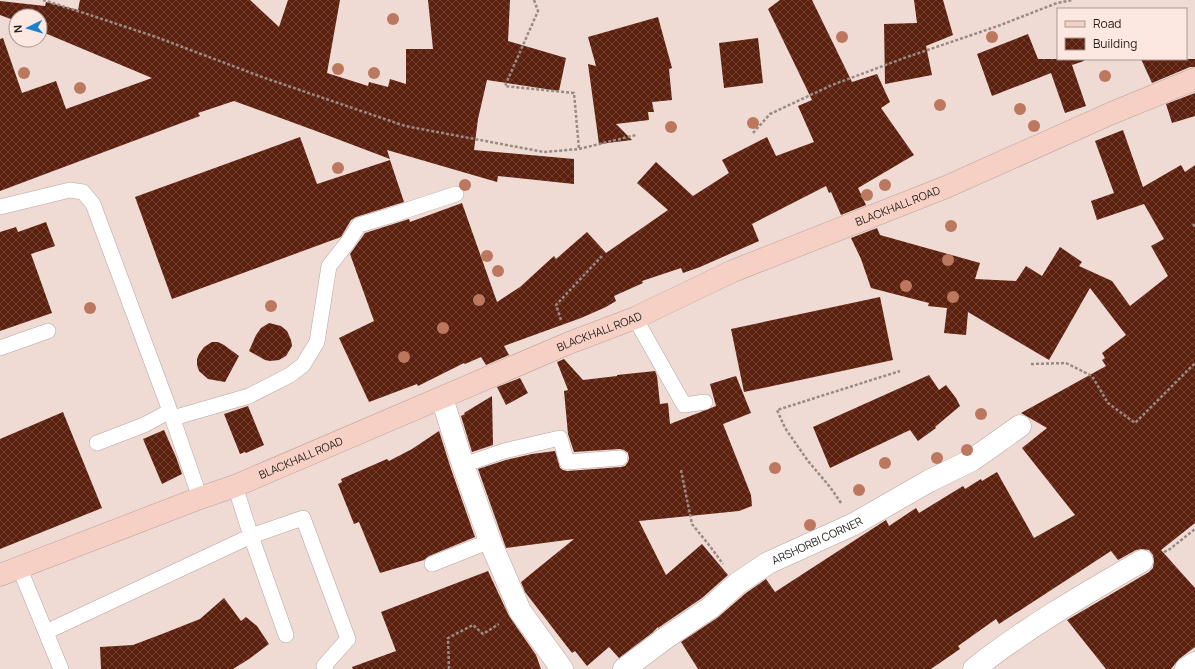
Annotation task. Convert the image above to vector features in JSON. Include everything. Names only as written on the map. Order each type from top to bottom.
[{"type":"main road","name":"BLACKHALL ROAD","points":[[9,571],[235,486],[569,344],[635,318],[733,271],[946,187],[1112,113],[1195,79]]},
{"type":"street","points":[[442,398],[462,465],[490,541],[520,611],[562,669]]},
{"type":"street","name":"ARSHORBI CORNER","points":[[624,669],[667,637],[710,608],[738,583],[768,564],[854,524],[929,481],[972,460],[1020,426]]},
{"type":"street","points":[[974,669],[996,651],[1048,616],[1142,561]]},
{"type":"street","points":[[1186,669],[1195,663]]},
{"type":"lane","points":[[0,207],[70,190],[83,192],[93,204],[172,414],[200,498]]},
{"type":"lane","points":[[97,443],[172,414],[249,396],[290,375],[303,365],[316,342],[329,266],[359,225],[456,194]]},
{"type":"lane","points":[[635,318],[684,405],[705,402]]},
{"type":"lane","points":[[0,348],[48,331]]},
{"type":"lane","points":[[462,465],[504,451],[560,438],[567,462],[620,458]]},
{"type":"lane","points":[[235,486],[286,635]]},
{"type":"lane","points":[[46,632],[251,536],[302,518],[348,639],[324,666],[326,669]]},
{"type":"lane","points":[[432,564],[490,541]]},
{"type":"lane","points":[[9,571],[46,632],[61,669]]},
{"type":"path","points":[[43,0],[90,14],[276,82],[405,126],[544,152],[579,149],[636,135]]},
{"type":"path","points":[[534,0],[538,11],[505,86],[574,93],[579,149]]},
{"type":"path","points":[[753,133],[770,114],[832,85],[907,57],[998,26],[1057,3],[1073,0]]},
{"type":"path","points":[[569,344],[556,305],[603,255]]},
{"type":"path","points":[[1031,364],[1066,363],[1092,376],[1108,403],[1135,423],[1195,363]]},
{"type":"path","points":[[854,524],[830,487],[808,461],[786,428],[777,410],[900,371]]},
{"type":"path","points":[[681,470],[692,524],[738,583]]},
{"type":"path","points":[[1142,561],[1170,549],[1195,529]]},
{"type":"path","points":[[449,669],[448,638],[473,626],[483,634],[520,611]]},
{"type":"building","points":[[80,0],[250,0],[279,27],[288,0],[340,0],[327,73],[368,86],[369,82],[388,87],[390,79],[406,84],[406,49],[433,49],[428,0],[510,0],[508,41],[566,58],[559,91],[487,80],[478,119],[474,150],[574,159],[574,184],[498,176],[497,182],[387,150],[390,159],[234,101],[198,113],[200,116],[0,191],[0,39],[3,38],[22,93],[56,81],[66,109],[152,78],[48,34],[48,8],[8,8],[8,18],[0,15],[0,1],[45,6],[46,2],[78,10]]},
{"type":"building","points":[[780,0],[812,0],[852,82],[877,74],[890,102],[881,108],[914,155],[858,188],[866,205],[841,215],[831,192],[829,193],[826,186],[752,224],[759,241],[683,273],[681,268],[642,281],[643,283],[614,296],[616,301],[606,307],[581,318],[504,346],[509,355],[486,365],[481,357],[465,364],[464,363],[418,386],[417,384],[369,402],[339,338],[374,321],[350,254],[365,233],[409,219],[410,222],[462,203],[497,302],[520,287],[554,256],[556,259],[587,232],[606,253],[668,210],[637,183],[656,162],[693,196],[729,173],[722,160],[767,137],[776,156],[814,142],[798,106],[812,100],[768,9]]},
{"type":"building","points":[[914,0],[943,0],[953,35],[926,46],[932,75],[885,84],[884,24],[917,23]]},
{"type":"building","points":[[658,17],[672,68],[669,69],[672,100],[652,102],[654,112],[648,112],[649,120],[616,124],[632,140],[599,144],[588,64],[596,66],[588,37]]},
{"type":"building","points":[[1028,34],[1038,59],[1084,60],[1072,65],[1086,106],[1065,113],[1051,73],[992,96],[977,54]]},
{"type":"building","points":[[758,38],[763,83],[724,88],[719,43]]},
{"type":"building","points":[[1195,59],[1195,67],[1190,67],[1152,83],[1141,60]]},
{"type":"building","points":[[1195,93],[1195,116],[1172,123],[1166,104]]},
{"type":"building","points":[[1123,130],[1143,187],[1181,165],[1185,172],[1195,165],[1195,523],[1161,550],[1195,588],[1195,647],[1179,659],[1171,669],[1106,669],[1067,620],[1149,572],[1153,568],[1153,555],[1149,550],[1142,549],[1136,550],[1118,560],[1111,551],[999,624],[996,619],[958,646],[960,649],[931,669],[698,669],[681,642],[717,618],[746,593],[766,579],[775,592],[886,520],[889,526],[916,508],[919,513],[963,486],[965,489],[981,479],[982,481],[997,472],[1034,538],[1075,515],[1022,448],[1047,428],[1021,413],[1106,366],[1102,360],[1105,358],[1102,353],[1126,335],[1090,288],[1049,360],[968,312],[966,335],[944,333],[947,308],[928,306],[929,303],[871,288],[861,259],[851,238],[877,228],[880,235],[980,263],[975,279],[1016,281],[1026,266],[1042,276],[1060,247],[1082,262],[1079,266],[1112,281],[1130,306],[1168,276],[1151,246],[1164,239],[1144,204],[1097,220],[1091,201],[1114,193],[1095,141]]},
{"type":"building","points":[[300,137],[317,184],[390,160],[404,202],[356,217],[351,220],[341,237],[172,299],[135,197]]},
{"type":"building","points":[[46,222],[55,246],[31,254],[52,313],[0,331],[0,232],[16,227],[18,232]]},
{"type":"building","points":[[880,297],[893,360],[744,392],[731,329]]},
{"type":"building","points":[[269,323],[281,326],[287,331],[291,340],[292,346],[286,356],[279,360],[265,360],[249,351],[261,328]]},
{"type":"building","points":[[212,342],[218,342],[224,345],[239,356],[225,382],[208,379],[199,371],[197,365],[199,354],[204,347]]},
{"type":"building","points":[[564,359],[583,380],[655,371],[657,376],[660,404],[668,403],[670,424],[716,406],[710,384],[736,376],[751,413],[723,424],[751,495],[752,506],[739,511],[639,521],[666,575],[702,544],[728,575],[702,598],[658,627],[619,658],[609,647],[587,666],[575,651],[572,653],[525,592],[521,582],[574,539],[506,548],[478,469],[506,460],[532,454],[555,451],[560,468],[567,471],[625,466],[629,458],[628,453],[624,450],[574,452],[568,434],[564,391],[568,390],[557,362]]},
{"type":"building","points":[[929,375],[939,390],[946,385],[960,406],[935,427],[936,428],[918,441],[910,430],[830,468],[813,427]]},
{"type":"building","points":[[520,378],[528,393],[506,405],[497,387]]},
{"type":"building","points":[[492,396],[493,445],[472,452],[461,416]]},
{"type":"building","points":[[248,406],[264,445],[240,454],[224,414]]},
{"type":"building","points":[[63,412],[102,508],[0,549],[0,439]]},
{"type":"building","points":[[164,430],[182,474],[162,484],[143,439]]},
{"type":"building","points":[[439,431],[475,537],[429,556],[424,560],[380,573],[359,522],[354,524],[338,484],[342,482],[341,479],[387,459],[389,461],[412,449]]},
{"type":"building","points":[[488,571],[509,616],[536,655],[541,669],[353,669],[352,667],[396,651],[381,612]]},
{"type":"building","points":[[224,598],[241,621],[246,617],[257,626],[269,644],[233,669],[101,669],[100,647],[133,645],[200,619]]}]
